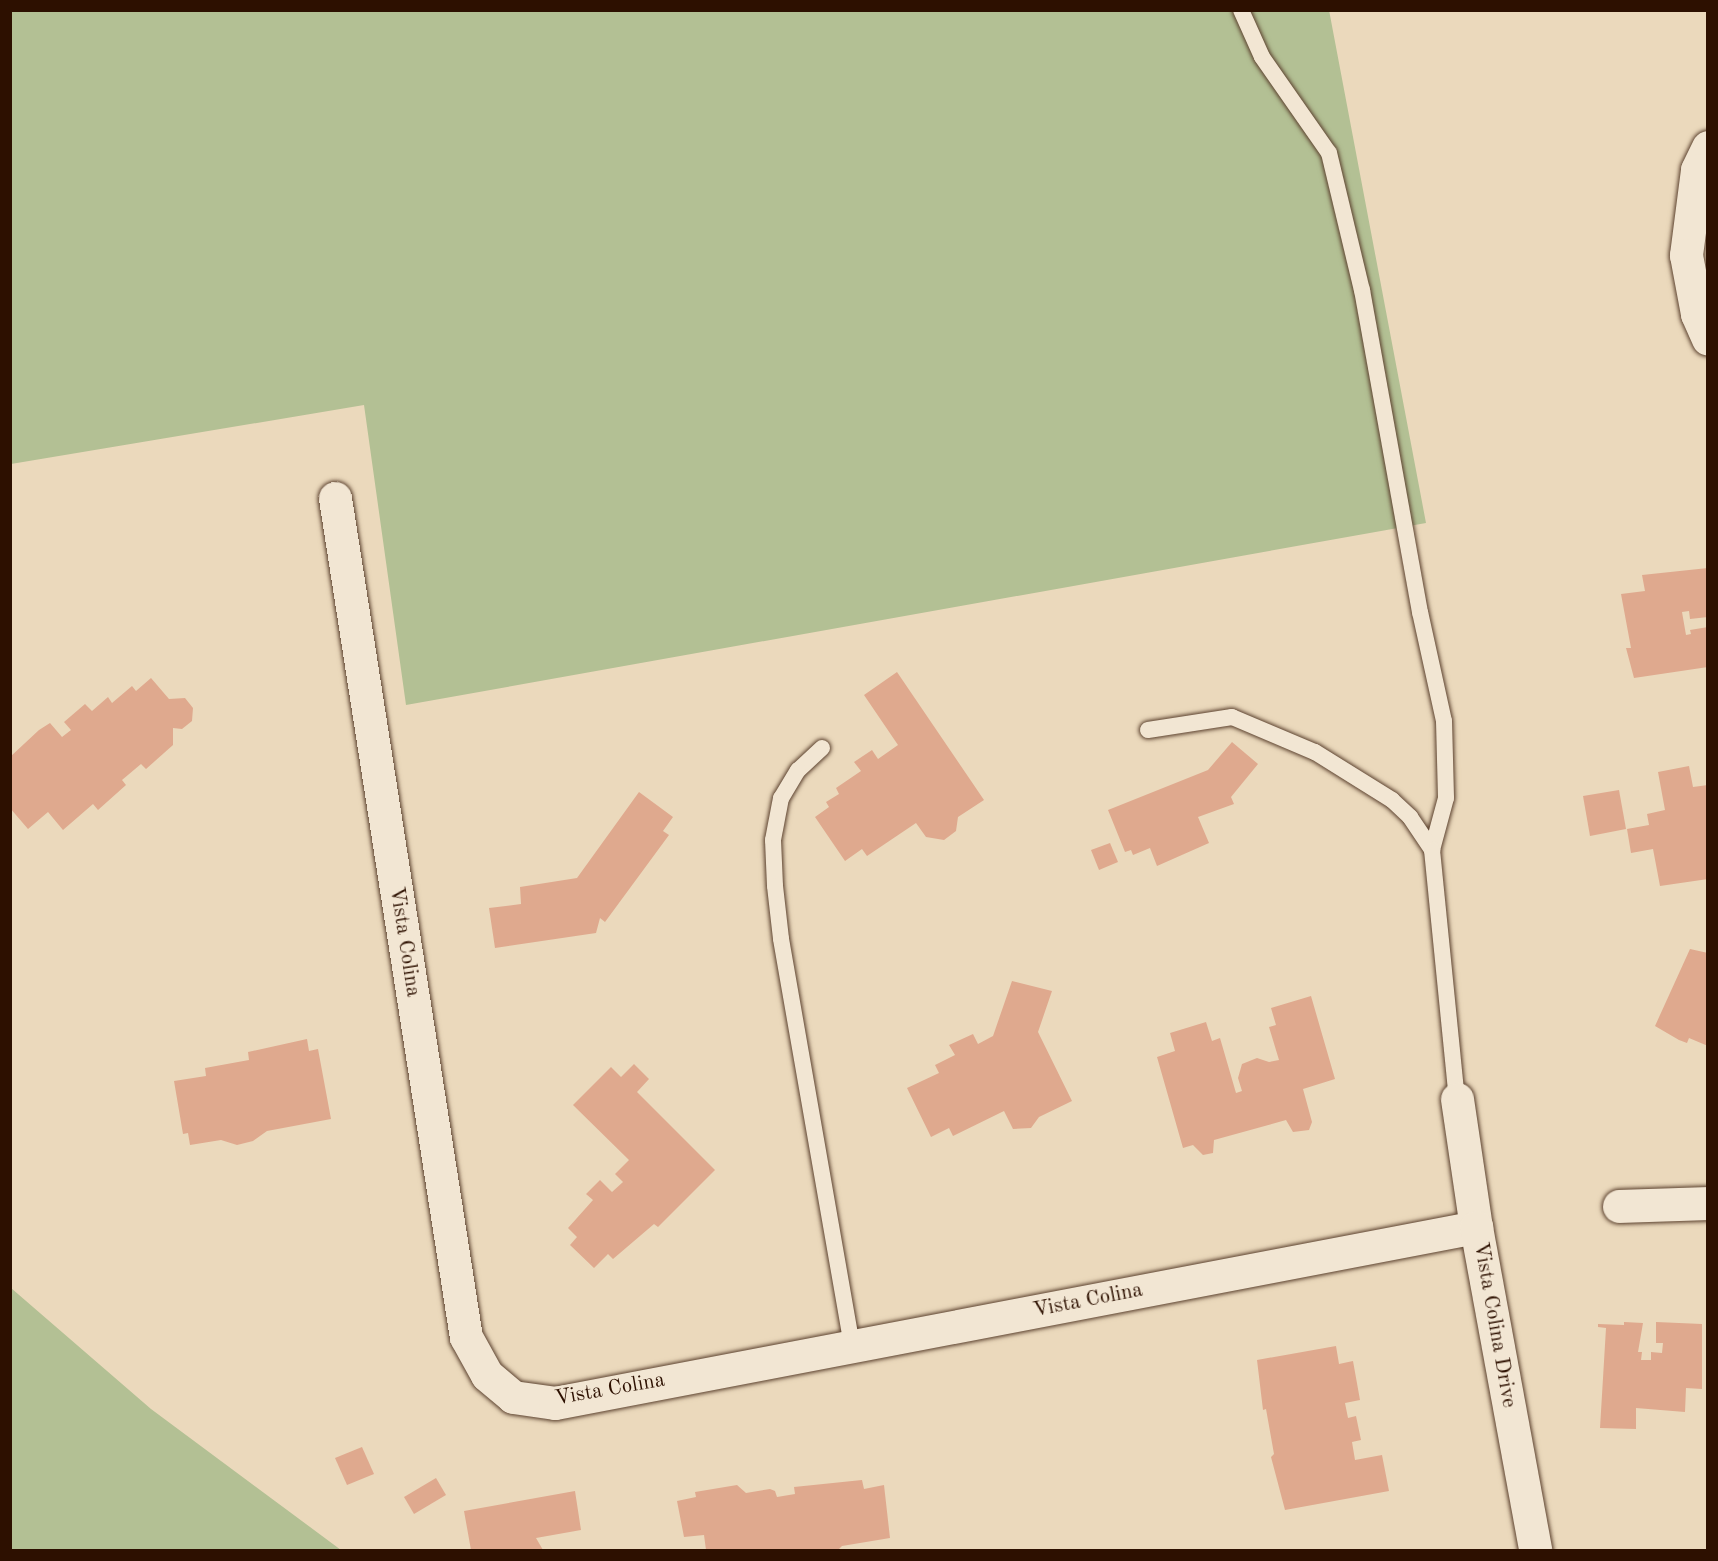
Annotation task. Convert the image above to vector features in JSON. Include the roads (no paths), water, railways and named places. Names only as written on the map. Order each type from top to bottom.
[{"type":"street","points":[[1707,147],[1697,170],[1686,255],[1697,314],[1707,339]]},
{"type":"street","name":"Vista Colina","points":[[335,498],[466,1337],[487,1375],[513,1397],[555,1402],[1476,1227]]},
{"type":"street","name":"Vista Colina Drive","points":[[1457,1099],[1476,1227],[1535,1551]]},
{"type":"street","points":[[1619,1206],[1707,1203]]},
{"type":"lane","points":[[1241,10],[1262,57],[1329,153],[1362,290],[1420,612],[1444,721],[1446,798],[1432,850],[1457,1099]]},
{"type":"lane","points":[[1148,730],[1232,717],[1315,752],[1392,800],[1410,817],[1432,850]]},
{"type":"lane","points":[[822,748],[798,770],[781,798],[773,840],[775,886],[781,939],[852,1346]]}]
